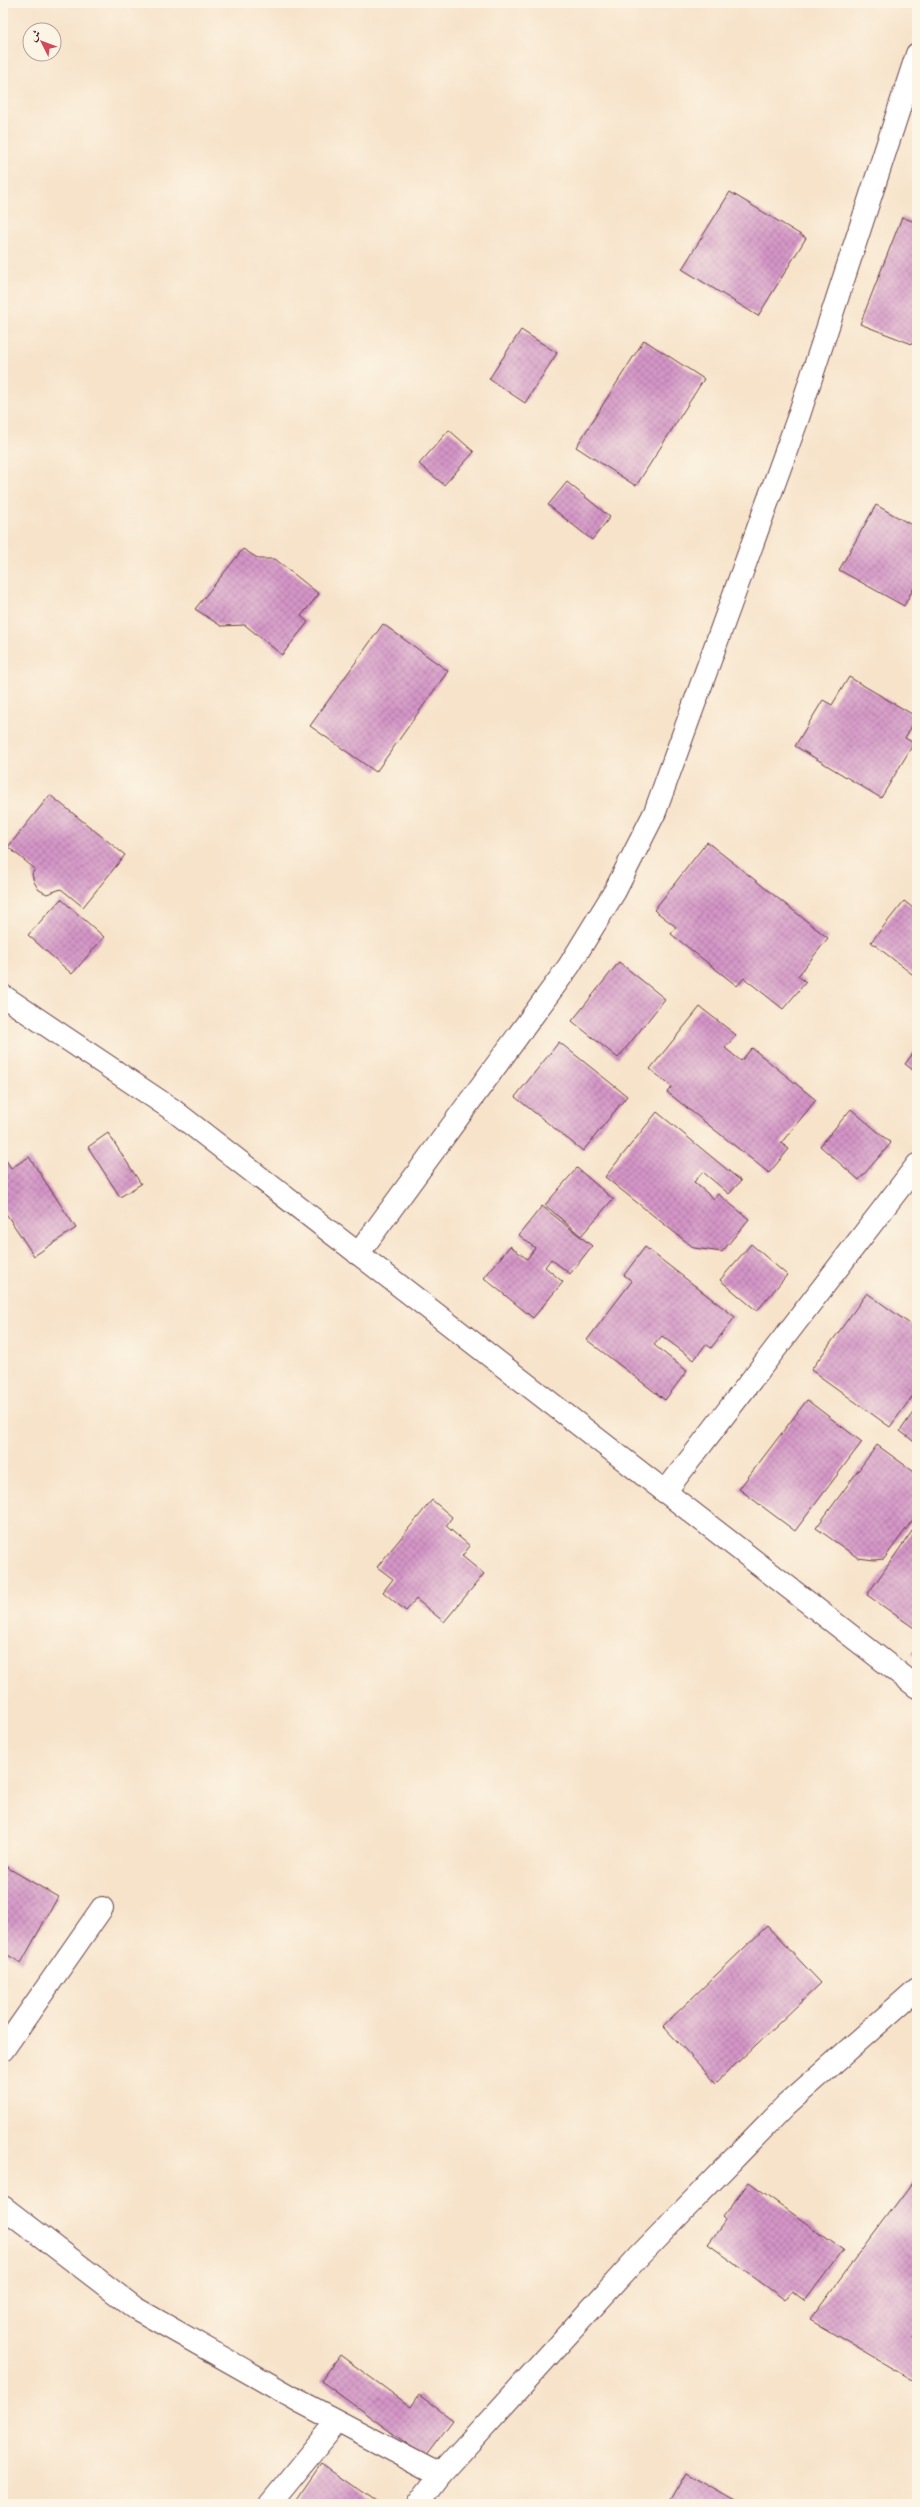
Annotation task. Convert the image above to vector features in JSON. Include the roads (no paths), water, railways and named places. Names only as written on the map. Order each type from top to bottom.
[{"type":"street","points":[[358,1254],[569,966],[615,891],[655,812],[798,418],[917,54]]},
{"type":"street","points":[[3,996],[173,1110],[917,1687]]},
{"type":"street","points":[[665,1492],[917,1165]]},
{"type":"street","points":[[3,2050],[102,1908]]},
{"type":"street","points":[[418,2504],[440,2475],[640,2255],[785,2106],[917,1989]]},
{"type":"street","points":[[3,2207],[135,2308],[337,2422],[440,2475]]},
{"type":"street","points":[[270,2504],[337,2422]]}]
